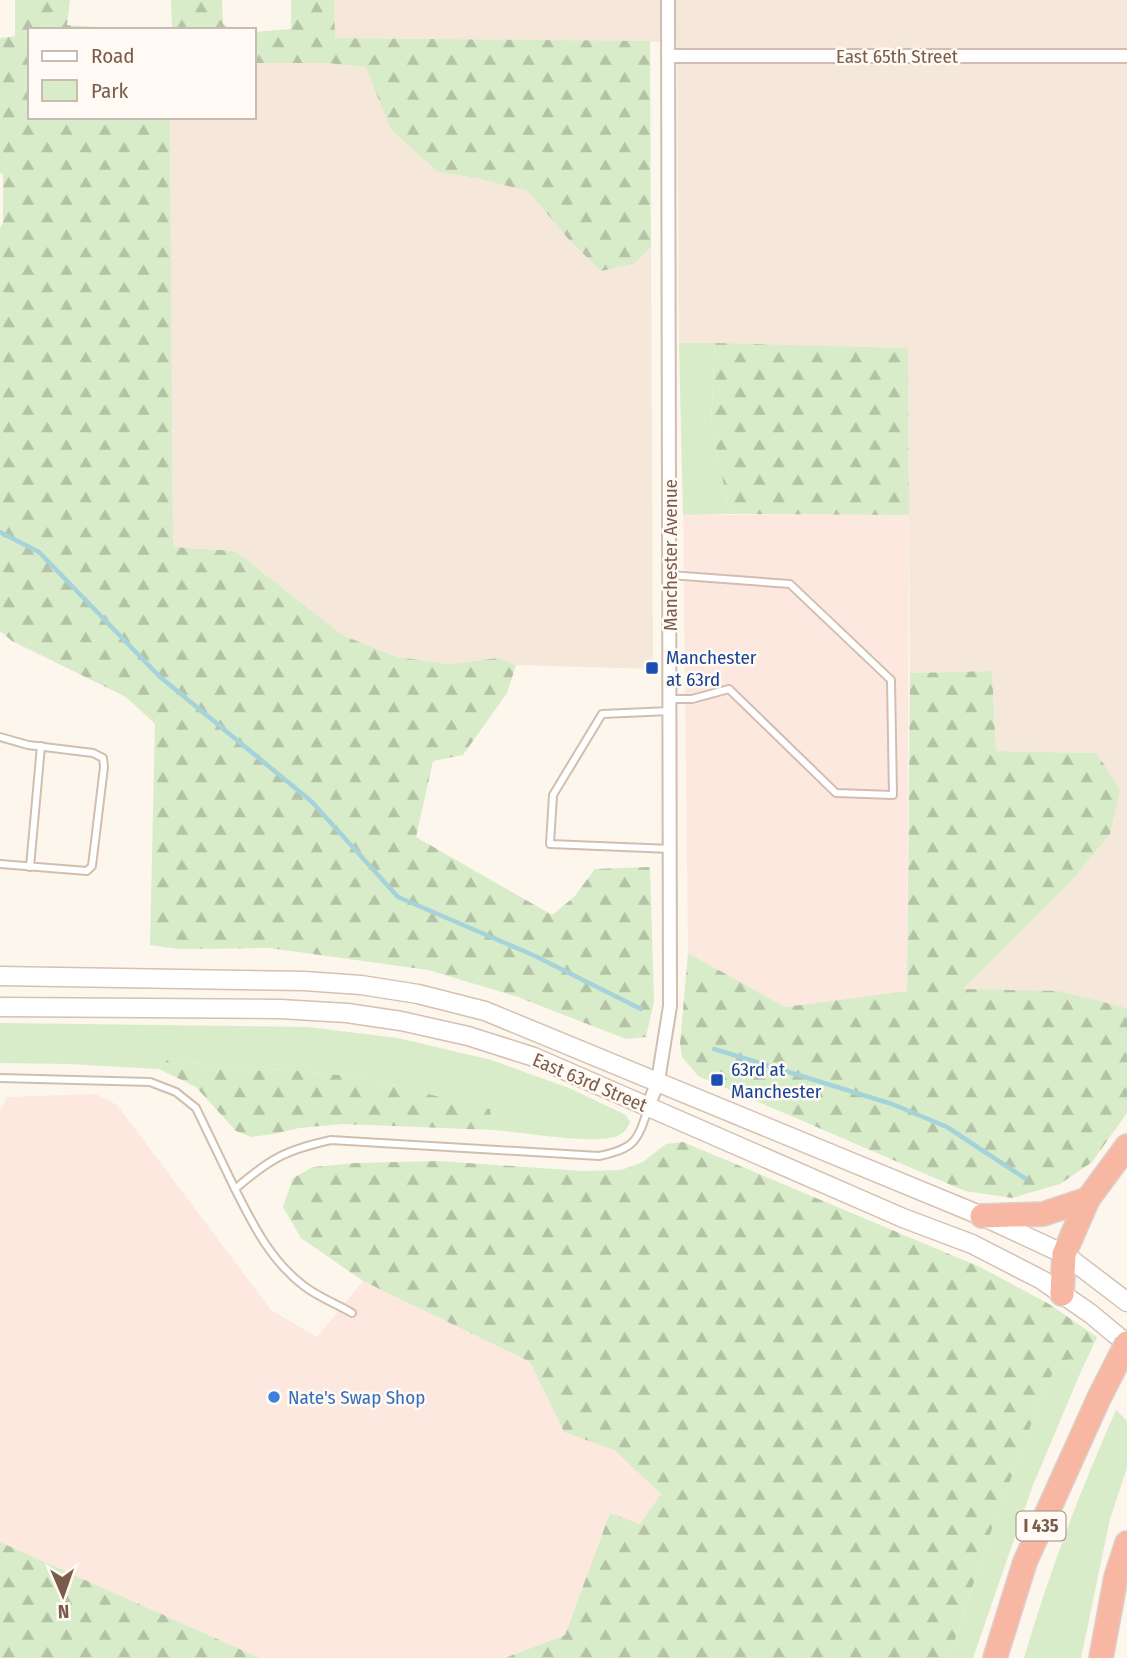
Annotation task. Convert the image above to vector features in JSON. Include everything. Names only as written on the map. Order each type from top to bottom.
[{"type":"highway","points":[[1062,1294],[1064,1254],[1088,1199],[1127,1146]]},
{"type":"highway","points":[[982,1216],[1043,1214],[1088,1199]]},
{"type":"highway","name":"I 435","points":[[995,1658],[1025,1562],[1099,1398],[1127,1344]]},
{"type":"highway","points":[[1101,1658],[1116,1577],[1127,1544]]},
{"type":"main road","name":"East 63rd Street","points":[[0,976],[304,981],[361,985],[407,992],[485,1011],[982,1216],[1064,1254],[1127,1301]]},
{"type":"main road","name":"East 63rd Street","points":[[0,1007],[280,1009],[346,1013],[401,1021],[468,1036],[534,1056],[903,1218],[972,1244],[1042,1280],[1091,1314],[1127,1344]]},
{"type":"street","name":"Manchester Avenue","points":[[649,1107],[658,1081],[670,1006],[667,0]]},
{"type":"street","name":"East 65th Street","points":[[668,56],[1127,56]]},
{"type":"lane","points":[[670,576],[790,584],[891,680],[893,796],[836,793],[729,689],[670,705],[602,714],[553,794],[550,844],[671,849]]},
{"type":"lane","points":[[0,737],[93,753],[103,758],[104,767],[92,866],[87,871],[0,864]]},
{"type":"lane","points":[[30,867],[41,746]]},
{"type":"lane","points":[[0,1078],[150,1082],[176,1091],[196,1108],[256,1232],[281,1265],[305,1287],[352,1313]]},
{"type":"lane","points":[[235,1189],[265,1164],[297,1147],[331,1140],[599,1156],[623,1150],[639,1137],[649,1107]]},
{"type":"shaded area","points":[[334,0],[1127,0],[1127,1008],[1058,991],[962,990],[1073,879],[1110,834],[1119,790],[1097,753],[996,751],[992,671],[910,673],[908,348],[679,343],[677,42],[335,38]]},
{"type":"shaded area","points":[[256,63],[327,63],[367,67],[391,130],[438,172],[528,191],[570,241],[601,271],[634,264],[651,247],[653,669],[516,665],[498,658],[449,664],[398,657],[344,636],[235,551],[173,547],[170,119],[256,119]]},
{"type":"shaded area","points":[[683,515],[909,515],[907,991],[785,1007],[688,953]]},
{"type":"shaded area","name":"Nate's Swap Shop","points":[[96,1094],[117,1105],[271,1310],[317,1337],[363,1281],[530,1362],[564,1432],[614,1450],[661,1494],[640,1524],[610,1513],[565,1635],[505,1658],[260,1658],[0,1542],[0,1111],[7,1097]]},
{"type":"green space","points":[[15,0],[70,0],[67,25],[116,28],[28,28],[28,119],[170,119],[173,547],[235,551],[344,636],[398,657],[449,664],[498,658],[516,665],[507,693],[463,755],[433,761],[416,837],[552,915],[574,897],[595,869],[650,867],[654,1001],[646,1037],[626,1039],[515,996],[428,970],[269,948],[178,949],[150,945],[155,724],[126,697],[12,641],[0,631],[0,228],[3,223],[3,174],[0,173],[0,38],[15,36]]},
{"type":"green space","points":[[171,0],[222,0],[223,24],[230,28],[172,28]]},
{"type":"green space","points":[[291,0],[334,0],[335,38],[650,41],[651,247],[634,264],[601,271],[570,241],[528,191],[438,172],[391,130],[366,67],[327,63],[256,63],[256,32],[291,29]]},
{"type":"green space","points":[[679,343],[715,343],[711,424],[730,514],[683,515]]},
{"type":"green space","points":[[715,343],[908,348],[909,515],[730,514],[711,424]]},
{"type":"green space","points":[[992,671],[996,751],[1097,753],[1120,790],[1110,834],[1073,879],[963,989],[1059,991],[1127,1008],[1127,1113],[1092,1162],[1060,1184],[1012,1198],[965,1191],[698,1076],[682,1057],[680,1044],[688,953],[785,1007],[907,991],[910,673]]},
{"type":"green space","points":[[0,1023],[307,1027],[398,1038],[491,1060],[569,1088],[626,1115],[630,1122],[620,1135],[615,1137],[555,1137],[493,1130],[489,1109],[358,1077],[281,1069],[249,1071],[168,1059],[159,1069],[0,1063]]},
{"type":"green space","points":[[168,1059],[249,1071],[281,1069],[358,1077],[490,1109],[493,1130],[343,1124],[299,1128],[251,1137],[236,1131],[196,1087],[159,1069]]},
{"type":"green space","points":[[683,1142],[980,1267],[1049,1304],[1097,1337],[1082,1369],[1071,1359],[1054,1370],[986,1545],[949,1658],[505,1658],[565,1635],[610,1513],[640,1524],[661,1494],[614,1450],[564,1432],[530,1362],[363,1281],[301,1238],[283,1207],[293,1178],[313,1167],[439,1161],[582,1171],[621,1170],[643,1162],[666,1144]]},
{"type":"green space","points":[[1071,1359],[1082,1369],[1033,1485],[973,1658],[949,1658],[986,1545],[1037,1409],[1054,1370]]},
{"type":"green space","points":[[1116,1410],[1127,1421],[1127,1468],[1110,1519],[1081,1658],[1024,1658],[1066,1532]]},
{"type":"green space","points":[[0,1542],[260,1658],[0,1658]]},
{"type":"waterway","points":[[0,532],[39,552],[159,676],[311,801],[398,897],[533,955],[641,1009]]},
{"type":"waterway","points":[[714,1049],[892,1104],[947,1127],[1026,1179]]},
{"type":"place","name":"Manchester at 63rd","points":[[652,668]]},
{"type":"place","name":"63rd at Manchester","points":[[717,1080]]},
{"type":"place","name":"Nate's Swap Shop","points":[[274,1397]]}]
